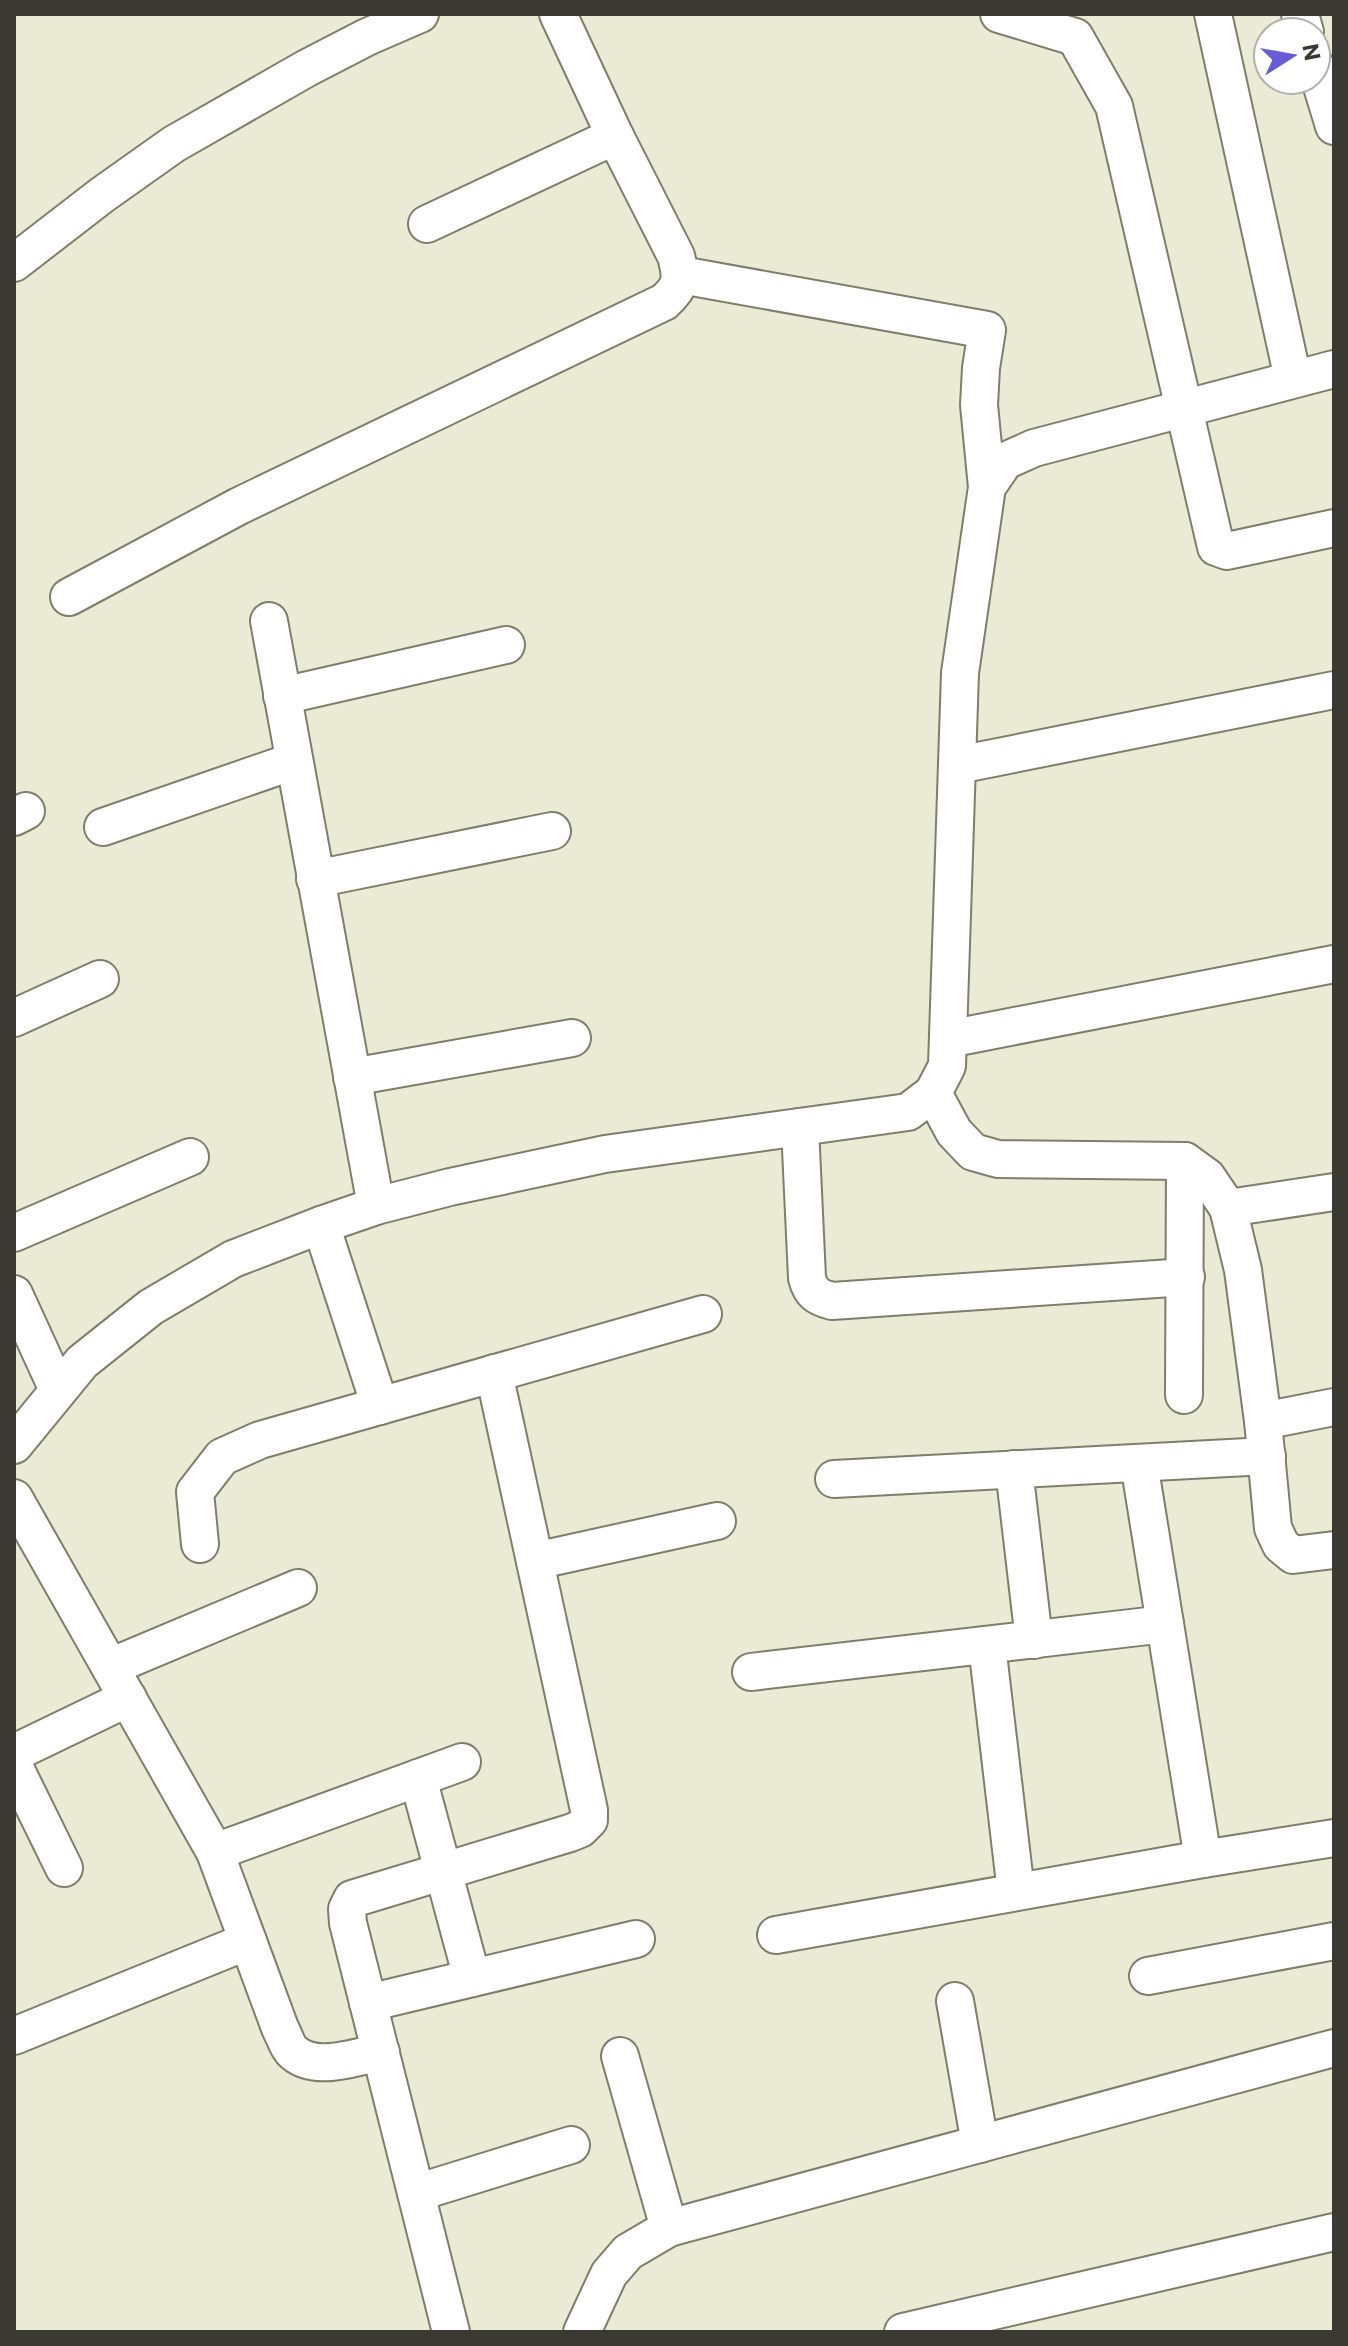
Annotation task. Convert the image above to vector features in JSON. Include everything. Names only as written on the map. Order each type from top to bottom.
[{"type":"street","points":[[14,263],[174,144],[307,68],[361,26],[420,14]]},
{"type":"street","points":[[69,597],[239,506],[664,302],[676,292],[681,275],[676,256],[558,14]]},
{"type":"street","points":[[999,14],[1080,26],[1114,106],[1216,547],[1227,551],[1334,528]]},
{"type":"street","points":[[1213,14],[1293,379]]},
{"type":"street","points":[[1325,96],[1334,126]]},
{"type":"street","points":[[427,224],[615,136]]},
{"type":"street","points":[[14,1445],[82,1362],[151,1307],[233,1259],[321,1225],[376,1206],[450,1187],[605,1154],[908,1112],[933,1093],[947,1066],[960,673],[987,487],[979,405],[987,330],[681,275]]},
{"type":"street","points":[[987,487],[1005,461],[1034,448],[1334,369]]},
{"type":"street","points":[[269,621],[376,1206]]},
{"type":"street","points":[[282,696],[506,645]]},
{"type":"street","points":[[958,765],[1334,690]]},
{"type":"street","points":[[103,827],[294,761]]},
{"type":"street","points":[[315,879],[552,831]]},
{"type":"street","points":[[948,1039],[1334,964]]},
{"type":"street","points":[[14,1018],[100,979]]},
{"type":"street","points":[[352,1077],[572,1038]]},
{"type":"street","points":[[933,1093],[954,1132],[973,1152],[998,1159],[1185,1161],[1207,1177],[1228,1208],[1243,1270],[1263,1421],[1273,1528],[1281,1545],[1293,1555],[1334,1550]]},
{"type":"street","points":[[800,1127],[807,1278],[810,1290],[819,1297],[832,1301],[1186,1277]]},
{"type":"street","points":[[14,1233],[190,1157]]},
{"type":"street","points":[[1184,1395],[1185,1161]]},
{"type":"street","points":[[1228,1208],[1334,1192]]},
{"type":"street","points":[[321,1225],[380,1406]]},
{"type":"street","points":[[14,1294],[58,1390]]},
{"type":"street","points":[[200,1544],[195,1492],[222,1457],[260,1440],[703,1314]]},
{"type":"street","points":[[451,2332],[347,1909],[352,1899],[570,1833],[589,1820],[494,1373]]},
{"type":"street","points":[[1263,1421],[1334,1407]]},
{"type":"street","points":[[834,1479],[1267,1456]]},
{"type":"street","points":[[1139,1463],[1203,1859]]},
{"type":"street","points":[[1014,1469],[1034,1640]]},
{"type":"street","points":[[14,1498],[215,1852],[280,2028],[293,2052],[311,2061],[333,2062],[381,2052]]},
{"type":"street","points":[[535,1561],[717,1521]]},
{"type":"street","points":[[110,1667],[298,1588]]},
{"type":"street","points":[[751,1672],[1165,1624]]},
{"type":"street","points":[[987,1645],[1016,1892]]},
{"type":"street","points":[[14,1753],[128,1698]]},
{"type":"street","points":[[215,1852],[462,1762]]},
{"type":"street","points":[[14,1766],[64,1868]]},
{"type":"street","points":[[418,1778],[472,1978]]},
{"type":"street","points":[[776,1935],[1334,1838]]},
{"type":"street","points":[[368,2003],[636,1939]]},
{"type":"street","points":[[14,2036],[248,1941]]},
{"type":"street","points":[[1148,1976],[1334,1941]]},
{"type":"street","points":[[955,2001],[980,2144]]},
{"type":"street","points":[[582,2332],[609,2274],[628,2252],[669,2228],[1334,2048]]},
{"type":"street","points":[[620,2056],[669,2228]]},
{"type":"street","points":[[416,2193],[571,2145]]},
{"type":"street","points":[[903,2332],[1334,2232]]}]
